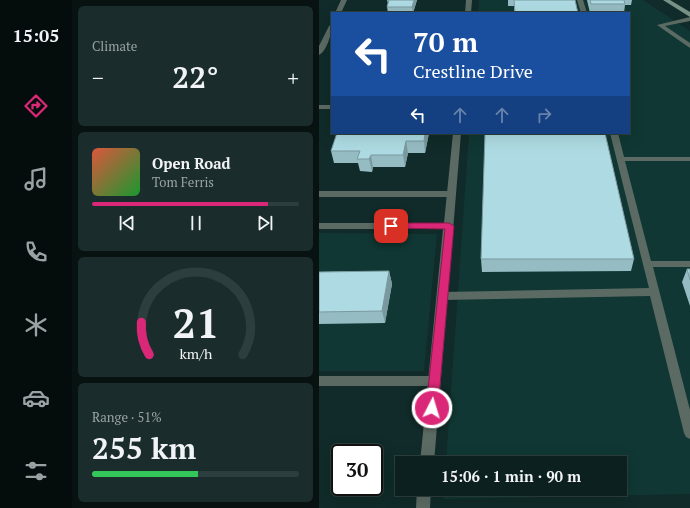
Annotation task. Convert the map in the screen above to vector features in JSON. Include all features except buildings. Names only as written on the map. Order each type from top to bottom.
[{"type":"main road","points":[[666,0],[690,15]]},
{"type":"street","points":[[338,12],[344,0]]},
{"type":"street","points":[[468,12],[469,0]]},
{"type":"street","points":[[319,53],[331,28]]},
{"type":"street","points":[[428,456],[457,134]]},
{"type":"street","points":[[319,226],[449,226]]},
{"type":"street","points":[[423,508],[424,496]]},
{"type":"lane","points":[[580,0],[584,12]]},
{"type":"lane","points":[[690,19],[660,25],[690,46]]},
{"type":"lane","points":[[319,106],[331,106]]},
{"type":"lane","points":[[614,134],[690,433]]},
{"type":"lane","points":[[621,159],[690,159]]},
{"type":"lane","points":[[319,194],[452,194]]},
{"type":"lane","points":[[647,264],[690,264]]},
{"type":"lane","points":[[443,296],[655,292]]},
{"type":"lane","points":[[319,381],[435,381]]},
{"type":"shaded area","points":[[479,0],[643,0],[690,31],[690,494],[627,495],[627,456],[446,456],[469,134],[630,134],[630,12],[478,12]]},
{"type":"shaded area","points":[[319,233],[437,234],[424,371],[319,371]]},
{"type":"shaded area","points":[[444,496],[592,496],[444,499]]},
{"type":"route","points":[[391,226],[449,226],[432,408]]}]
